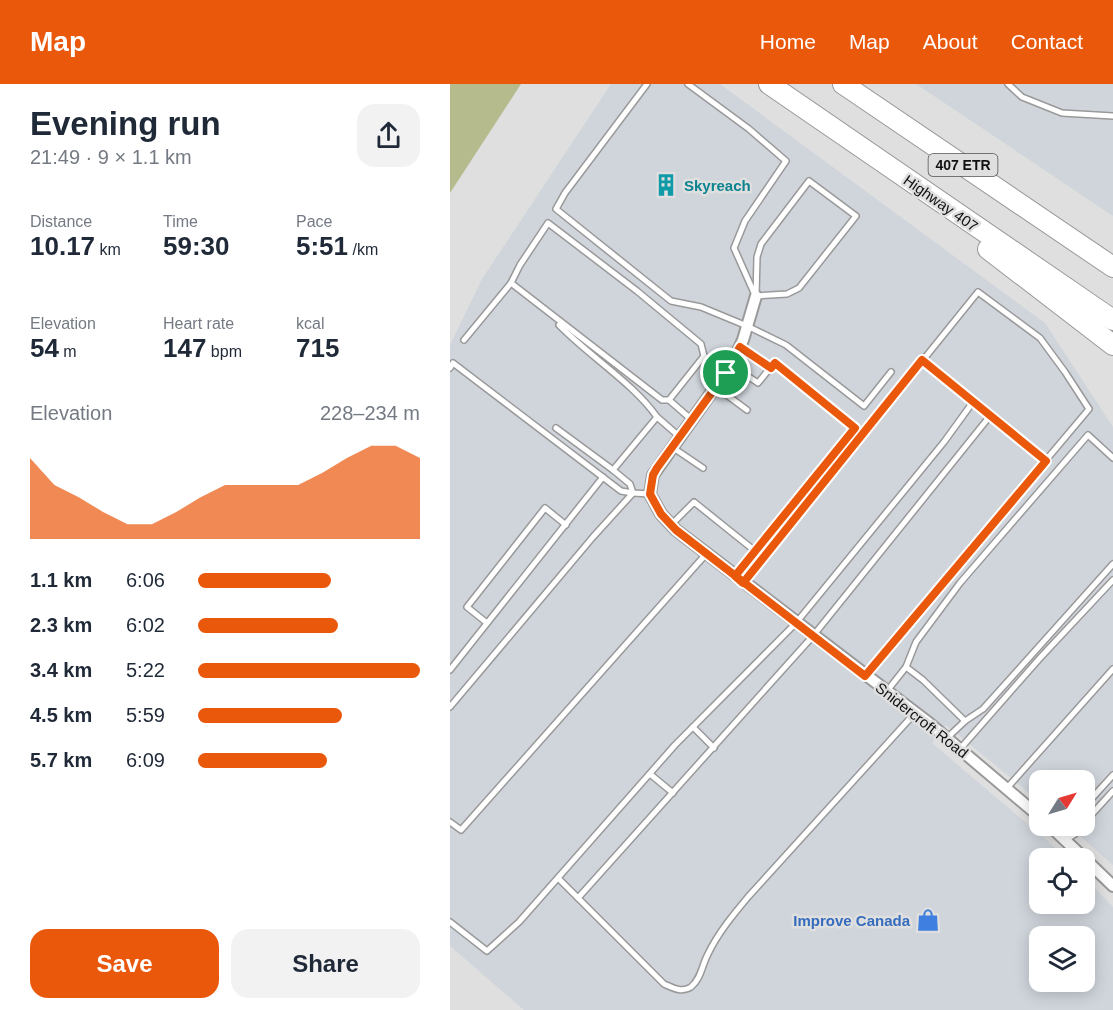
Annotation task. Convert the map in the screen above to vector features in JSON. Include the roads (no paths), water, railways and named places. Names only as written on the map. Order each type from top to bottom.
[{"type":"highway","name":"Highway 407","points":[[769,84],[1113,321]]},
{"type":"highway","name":"407 ETR","points":[[843,84],[1113,266]]},
{"type":"highway","points":[[879,160],[1010,268],[1113,345]]},
{"type":"street","points":[[650,494],[653,475],[716,387],[740,347],[756,296]]},
{"type":"street","name":"Snidercroft Road","points":[[650,494],[655,505],[671,525],[915,713],[1029,807]]},
{"type":"street","points":[[1061,836],[1073,848]]},
{"type":"street","points":[[1095,869],[1113,886]]},
{"type":"lane","points":[[647,84],[565,193],[556,209],[671,301],[701,307],[786,345],[864,406],[891,372]]},
{"type":"lane","points":[[688,84],[749,129],[786,161],[745,220],[734,248],[756,296]]},
{"type":"lane","points":[[1008,84],[1022,97],[1062,113],[1113,116]]},
{"type":"lane","points":[[809,181],[856,216],[799,288],[787,294],[756,296],[757,257],[761,244],[809,181]]},
{"type":"lane","points":[[464,340],[511,283],[548,223],[637,291],[701,344],[704,356],[758,383],[775,363],[855,428],[755,551],[739,579]]},
{"type":"lane","points":[[511,283],[662,400],[669,400],[692,420]]},
{"type":"lane","points":[[739,579],[978,292],[1040,338],[1089,409],[865,676]]},
{"type":"lane","points":[[550,315],[579,346],[646,402],[657,417],[680,437]]},
{"type":"lane","points":[[740,347],[771,368]]},
{"type":"lane","points":[[669,400],[704,356]]},
{"type":"lane","points":[[922,360],[1046,461]]},
{"type":"lane","points":[[450,368],[453,363],[621,491],[650,494]]},
{"type":"lane","points":[[716,387],[747,410]]},
{"type":"lane","points":[[450,922],[487,951],[519,922],[693,727],[796,623],[974,402]]},
{"type":"lane","points":[[578,898],[813,636],[990,416]]},
{"type":"lane","points":[[613,470],[657,417]]},
{"type":"lane","points":[[556,428],[630,484],[633,494]]},
{"type":"lane","points":[[887,692],[906,667],[916,642],[960,584],[1088,435],[1113,458]]},
{"type":"lane","points":[[672,447],[703,468]]},
{"type":"lane","points":[[450,670],[603,477]]},
{"type":"lane","points":[[450,707],[593,537],[633,494]]},
{"type":"lane","points":[[671,525],[694,502],[755,551]]},
{"type":"lane","points":[[487,623],[467,607],[545,508],[566,525]]},
{"type":"lane","points":[[450,822],[461,830],[707,553]]},
{"type":"lane","points":[[946,738],[983,709],[1113,564]]},
{"type":"lane","points":[[960,749],[1113,580]]},
{"type":"lane","points":[[906,667],[923,680],[965,721]]},
{"type":"lane","points":[[1007,788],[1113,669]]},
{"type":"lane","points":[[558,878],[664,984],[678,990],[690,988],[698,978],[723,928],[748,897],[915,713]]},
{"type":"lane","points":[[693,727],[714,748]]},
{"type":"lane","points":[[650,774],[673,793]]},
{"type":"lane","points":[[1095,795],[1113,775]]},
{"type":"lane","points":[[1095,811],[1113,791]]},
{"type":"lane","points":[[1065,840],[1066,836]]},
{"type":"lane","points":[[1065,840],[1072,836]]},
{"type":"place","name":"Skyreach","points":[[666,185]]},
{"type":"place","name":"Improve Canada","points":[[928,920]]}]
